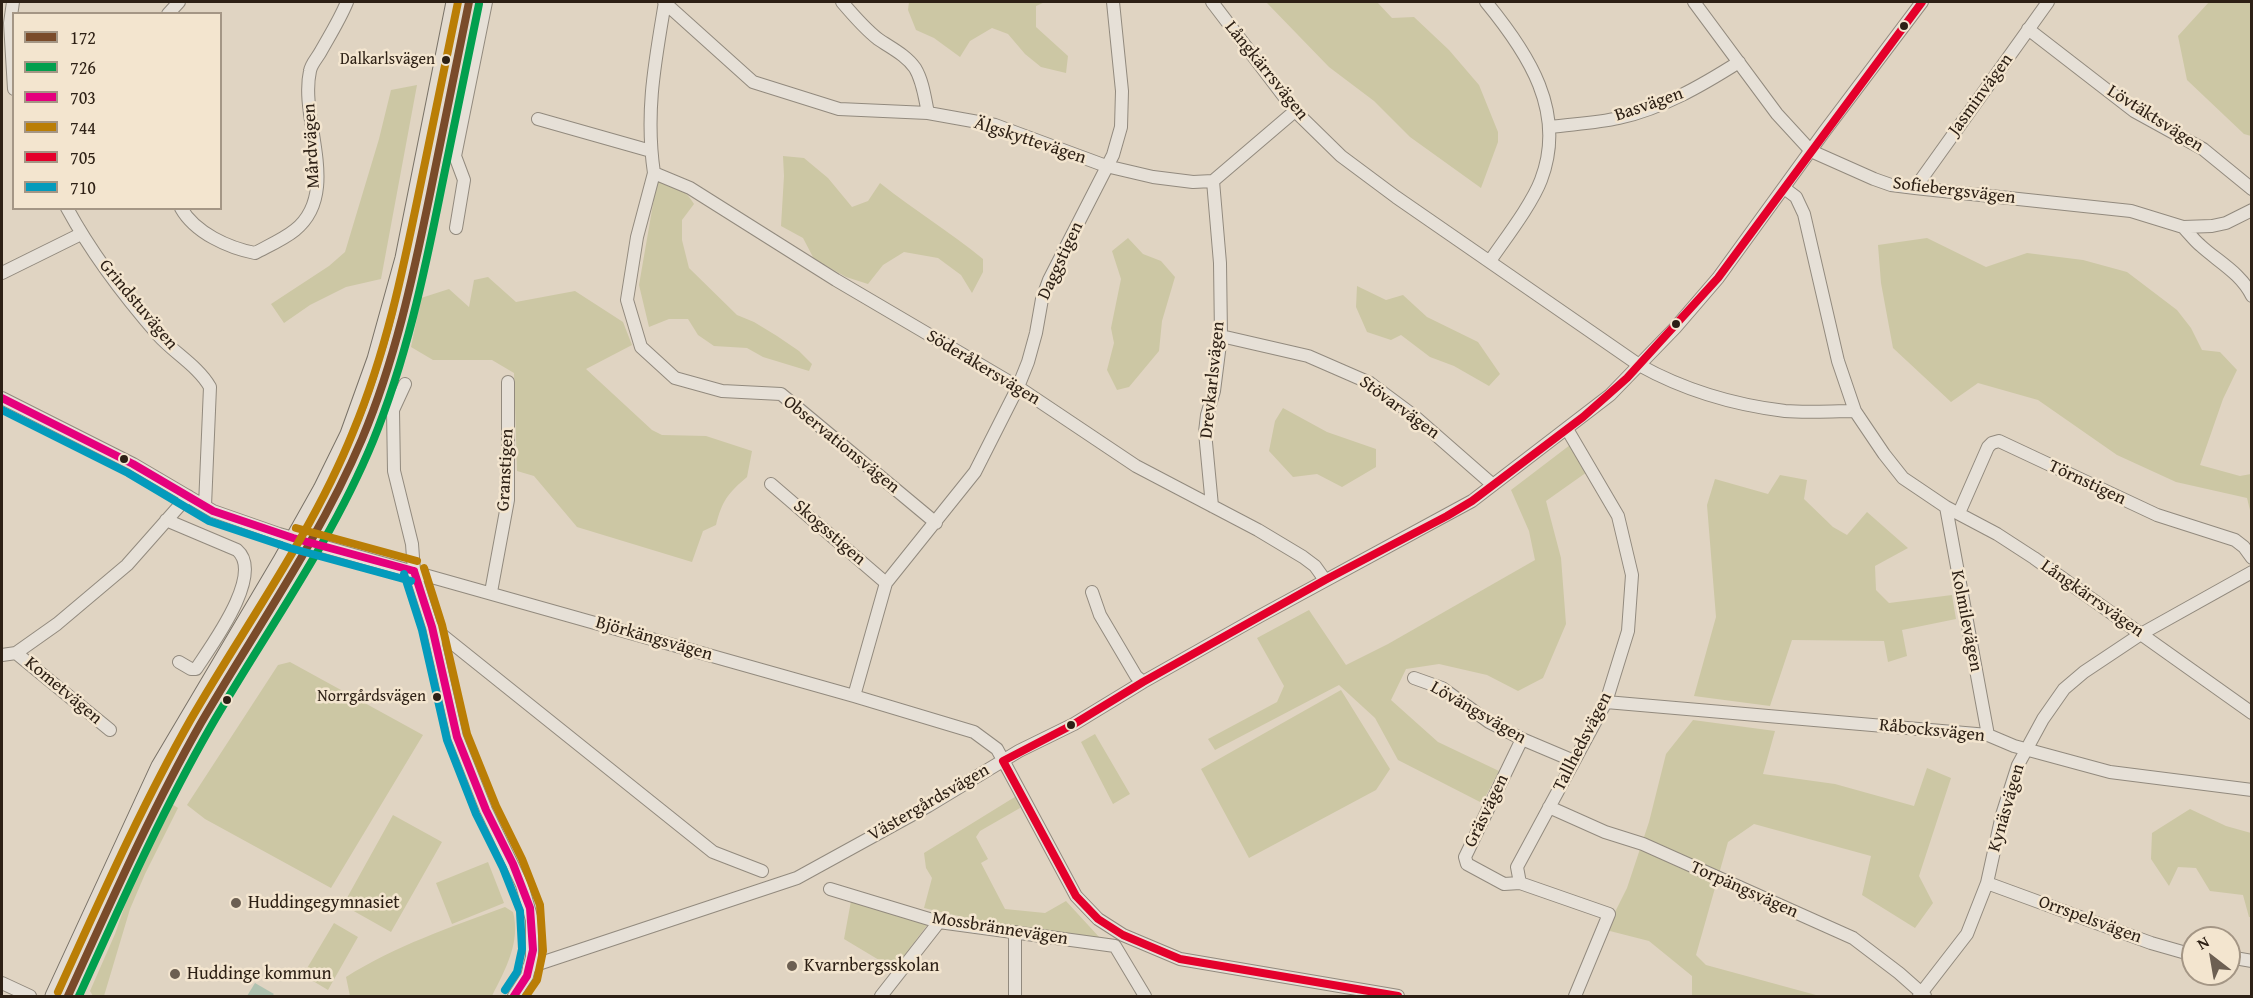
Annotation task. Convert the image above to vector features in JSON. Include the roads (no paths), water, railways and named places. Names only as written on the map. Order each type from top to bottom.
[{"type":"main road","points":[[53,996],[159,766],[321,489],[348,434],[375,359],[403,258],[454,2]]},
{"type":"main road","points":[[68,996],[158,801],[201,723],[310,543],[337,494],[362,438],[390,362],[418,255],[468,2]]},
{"type":"street","points":[[12,56],[10,23],[13,2]]},
{"type":"street","name":"Mårdvägen","points":[[182,210],[193,224],[210,236],[241,250],[255,253],[296,229],[307,216],[314,203],[317,187],[316,156],[309,108],[310,70],[347,2]]},
{"type":"street","points":[[456,228],[464,180],[455,156],[486,2]]},
{"type":"street","points":[[654,173],[651,151],[650,96],[664,2]]},
{"type":"street","name":"Älgskyttevägen","points":[[664,2],[753,82],[839,109],[928,113],[995,125],[1106,166],[1175,180],[1204,183],[1213,181]]},
{"type":"street","points":[[842,2],[877,37],[903,55],[915,69],[923,88],[928,113]]},
{"type":"street","name":"Daggstigen","points":[[854,696],[886,583],[970,479],[1018,387],[1036,333],[1048,280],[1113,155],[1121,128],[1122,91],[1113,2]]},
{"type":"street","name":"Långkärrsvägen","points":[[1212,2],[1295,111],[1355,167],[1639,365],[1730,402],[1787,411],[1856,411],[1903,478],[1946,507],[2034,558],[2252,712]]},
{"type":"street","points":[[1486,2],[1522,49],[1539,83],[1550,127],[1547,158],[1541,181],[1490,261]]},
{"type":"street","name":"Sofiebergsvägen","points":[[1694,2],[1777,114],[1811,151],[1874,179],[1892,185],[1915,188],[2131,211],[2183,227],[2226,223],[2252,210]]},
{"type":"street","name":"Västergårdsvägen","points":[[529,967],[797,878],[1074,724],[1143,682],[1325,580],[1448,516],[1494,485],[1610,395],[1718,278],[1922,2]]},
{"type":"street","name":"Jasminvägen","points":[[1915,188],[2048,2]]},
{"type":"street","name":"Lövtäktsvägen","points":[[2028,29],[2134,111],[2203,149],[2252,189]]},
{"type":"street","name":"Basvägen","points":[[1550,127],[1618,119],[1667,103],[1700,87],[1739,62]]},
{"type":"street","points":[[1213,181],[1295,111]]},
{"type":"street","points":[[538,119],[651,151]]},
{"type":"street","name":"Söderåkersvägen","points":[[654,173],[690,188],[836,280],[1018,387],[1136,466],[1303,557],[1315,566],[1325,580]]},
{"type":"street","name":"Observationsvägen","points":[[654,173],[637,237],[627,300],[641,347],[675,378],[722,391],[781,394],[936,523]]},
{"type":"street","name":"Drevkarlsvägen","points":[[1212,506],[1205,432],[1214,391],[1221,336],[1220,262],[1213,181]]},
{"type":"street","points":[[1784,188],[1796,197],[1804,214],[1836,351],[1856,411]]},
{"type":"street","name":"Grindstuvägen","points":[[68,210],[81,234],[113,279],[159,337],[205,378],[210,387],[205,506]]},
{"type":"street","points":[[2183,227],[2198,244],[2239,278],[2252,296]]},
{"type":"street","points":[[2,273],[81,234]]},
{"type":"street","name":"Stövarvägen","points":[[1221,336],[1308,356],[1370,383],[1413,415],[1494,485]]},
{"type":"street","name":"Granstigen","points":[[491,592],[508,500],[508,382]]},
{"type":"street","points":[[405,384],[393,410],[393,454],[394,471],[412,544],[414,571],[432,627],[457,738],[530,908],[533,950],[527,976],[514,996]]},
{"type":"street","name":"Björkängsvägen","points":[[2,398],[133,464],[213,511],[292,538],[491,592],[974,732],[993,746],[1004,761],[1076,896],[1098,920],[1123,935],[1180,959],[1398,996]]},
{"type":"street","name":"Tallhedsvägen","points":[[1520,883],[1517,867],[1606,702],[1628,631],[1632,575],[1618,516],[1567,429]]},
{"type":"street","name":"Törnstigen","points":[[1959,513],[1988,447],[1999,441],[2140,508],[2235,540],[2252,558]]},
{"type":"street","name":"Skogsstigen","points":[[771,484],[886,583]]},
{"type":"street","points":[[2,655],[16,653],[57,624],[127,565],[188,496]]},
{"type":"street","name":"Kolmilevägen","points":[[1946,507],[1988,735]]},
{"type":"street","points":[[166,520],[237,550],[245,561],[245,577],[232,611],[196,669],[191,669],[179,662]]},
{"type":"street","name":"Kynäsvägen","points":[[1922,996],[1967,934],[1987,883],[2012,780],[2025,749],[2049,709],[2073,680],[2141,634],[2252,572]]},
{"type":"street","points":[[1092,592],[1100,615],[1136,676],[1143,682]]},
{"type":"street","points":[[432,627],[713,852],[762,871]]},
{"type":"street","name":"Kometvägen","points":[[16,653],[110,730]]},
{"type":"street","name":"Lövängsvägen","points":[[1414,678],[1442,688],[1489,722],[1574,761]]},
{"type":"street","name":"Råbocksvägen","points":[[1606,702],[1988,735],[2025,749],[2110,772],[2252,790]]},
{"type":"street","name":"Gräsvägen","points":[[1522,739],[1465,857],[1467,864],[1504,884],[1520,883],[1609,914],[1575,996]]},
{"type":"street","name":"Torpängsvägen","points":[[1549,807],[1605,832],[1643,844],[1853,938],[1899,973],[1922,996]]},
{"type":"street","name":"Orrspelsvägen","points":[[1987,883],[2151,943],[2181,952]]},
{"type":"street","name":"Mossbrännevägen","points":[[830,889],[939,922],[1115,946],[1145,996]]},
{"type":"street","points":[[881,996],[939,922]]},
{"type":"street","points":[[1015,932],[1015,996]]},
{"type":"street","points":[[2,983],[30,996]]},
{"type":"place","name":"Dalkarlsvägen","points":[[446,60]]},
{"type":"place","name":"Norrgårdsvägen","points":[[437,697]]},
{"type":"place","name":"Huddingegymnasiet","points":[[236,903]]},
{"type":"place","name":"Kvarnbergsskolan","points":[[792,966]]},
{"type":"place","name":"Huddinge kommun","points":[[175,974]]}]
